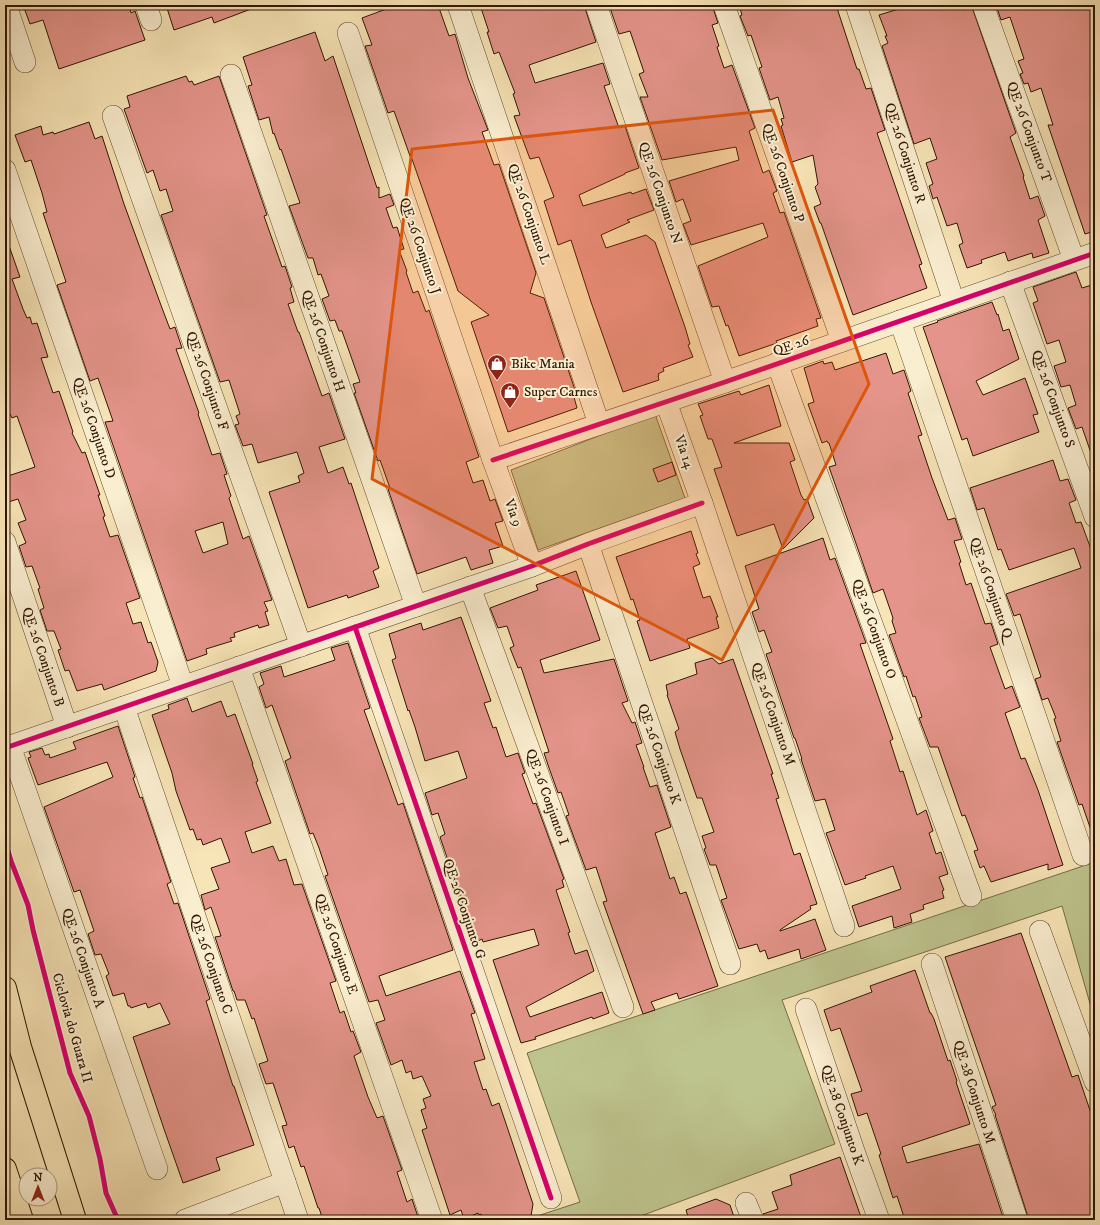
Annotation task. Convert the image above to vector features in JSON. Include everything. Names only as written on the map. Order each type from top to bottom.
[{"type":"main road","points":[[5,988],[20,1047],[75,1220]]},
{"type":"main road","points":[[5,1169],[22,1220]]},
{"type":"street","points":[[6,5],[25,62]]},
{"type":"street","name":"QE 26 Conjunto L","points":[[458,5],[599,424]]},
{"type":"street","name":"QE 26 Conjunto N","points":[[596,5],[725,382]]},
{"type":"street","name":"QE 26 Conjunto P","points":[[724,5],[842,341]]},
{"type":"street","name":"QE 26 Conjunto R","points":[[856,5],[954,302]]},
{"type":"street","name":"QE 26 Conjunto T","points":[[983,5],[1074,260]]},
{"type":"street","name":"QE 26 Conjunto J","points":[[348,33],[493,460]]},
{"type":"street","name":"QE 26 Conjunto H","points":[[230,76],[416,606]]},
{"type":"street","name":"QE 26 Conjunto F","points":[[114,116],[301,646]]},
{"type":"street","name":"QE 26 Conjunto D","points":[[5,170],[183,686]]},
{"type":"street","name":"QE 26","points":[[493,460],[725,382],[1095,253]]},
{"type":"street","name":"QE 26 Conjunto S","points":[[1010,282],[1095,517]]},
{"type":"street","name":"QE 26 Conjunto Q","points":[[900,321],[1083,855]]},
{"type":"street","name":"QE 26 Conjunto O","points":[[777,363],[971,896]]},
{"type":"street","name":"Via 14","points":[[666,402],[702,503]]},
{"type":"street","name":"Via 9","points":[[493,460],[532,566]]},
{"type":"street","points":[[8,747],[532,566],[702,503]]},
{"type":"street","name":"QE 26 Conjunto M","points":[[702,503],[844,926]]},
{"type":"street","name":"QE 26 Conjunto B","points":[[5,542],[67,726]]},
{"type":"street","name":"QE 26 Conjunto K","points":[[588,544],[730,964]]},
{"type":"street","name":"QE 26 Conjunto I","points":[[470,587],[623,1007]]},
{"type":"street","name":"QE 26 Conjunto G","points":[[355,627],[551,1198]]},
{"type":"street","name":"QE 26 Conjunto E","points":[[239,667],[432,1220]]},
{"type":"street","name":"QE 26 Conjunto C","points":[[124,707],[298,1220]]},
{"type":"street","name":"QE 26 Conjunto A","points":[[8,747],[157,1169]]},
{"type":"street","points":[[1040,932],[1095,1082]]},
{"type":"street","name":"QE 28 Conjunto M","points":[[932,964],[1017,1220]]},
{"type":"street","name":"QE 28 Conjunto K","points":[[806,1009],[879,1220]]},
{"type":"street","points":[[185,1220],[285,1182]]},
{"type":"highlighted area","points":[[773,110],[869,384],[722,660],[372,479],[412,149]]},
{"type":"green space","points":[[655,414],[685,498],[538,550],[511,470]]},
{"type":"green space","points":[[1095,862],[1095,1021],[1062,906],[782,1000],[835,1144],[630,1220],[525,1220],[580,1202],[527,1053]]},
{"type":"building","points":[[23,5],[129,5],[131,13],[135,11],[145,40],[59,69],[43,20],[30,24]]},
{"type":"building","points":[[166,5],[259,6],[214,23],[212,17],[174,30]]},
{"type":"building","points":[[397,5],[438,5],[449,36],[455,34],[468,78],[488,130],[482,132],[494,165],[499,164],[536,273],[530,293],[544,298],[577,396],[574,397],[577,408],[508,432],[471,322],[489,315],[458,291],[394,111],[388,113],[365,46],[372,45],[362,18]]},
{"type":"building","points":[[480,5],[584,5],[596,42],[529,65],[535,83],[603,63],[610,84],[604,86],[619,128],[625,126],[639,168],[579,195],[583,206],[646,189],[654,210],[627,220],[630,222],[601,235],[606,248],[646,235],[655,242],[685,327],[690,344],[688,345],[693,357],[663,368],[664,371],[658,374],[659,380],[623,392],[571,240],[558,245],[544,201],[554,197],[539,157],[530,159],[514,116],[520,115],[513,94],[515,93],[499,52],[494,54],[487,32],[489,32]]},
{"type":"building","points":[[609,5],[712,5],[718,23],[712,25],[719,46],[717,47],[724,68],[732,65],[755,128],[749,131],[763,173],[769,170],[777,191],[773,193],[780,213],[784,212],[821,318],[816,319],[818,326],[776,341],[777,343],[739,356],[728,325],[726,326],[719,306],[712,307],[698,266],[768,237],[763,223],[691,245],[683,224],[691,221],[683,199],[676,202],[669,181],[739,160],[736,147],[662,160],[640,97],[648,97],[639,74],[644,72],[630,31],[619,34]]},
{"type":"building","points":[[739,5],[836,5],[857,69],[859,69],[866,89],[871,88],[885,130],[877,133],[922,264],[919,265],[927,288],[853,315],[814,207],[821,204],[815,187],[818,184],[813,155],[792,162],[781,126],[783,125],[781,119],[784,118],[778,97],[770,100],[759,68],[762,67],[751,35],[748,36],[740,16],[742,15]]},
{"type":"building","points":[[912,5],[962,5],[964,10],[972,7],[1016,133],[1010,137],[1024,176],[1023,177],[1030,199],[1038,196],[1045,216],[1038,220],[1049,253],[1033,258],[1032,253],[1008,261],[1005,252],[981,260],[982,263],[967,268],[959,245],[963,243],[957,223],[947,226],[937,197],[933,199],[929,186],[933,184],[926,163],[937,159],[930,138],[914,144],[882,46],[888,43],[879,15]]},
{"type":"building","points":[[996,5],[1095,5],[1095,231],[1085,234],[1048,125],[1053,125],[1041,88],[1031,92],[1028,83],[1024,84],[1020,74],[1023,73],[1018,61],[1024,59],[1010,17],[1001,20]]},
{"type":"building","points":[[315,32],[325,61],[333,56],[377,188],[379,187],[379,198],[390,194],[394,205],[386,208],[393,228],[397,227],[404,249],[399,250],[413,293],[418,291],[426,312],[429,310],[479,457],[466,462],[473,483],[483,480],[490,501],[495,499],[503,521],[495,523],[503,546],[489,550],[493,563],[471,570],[466,557],[417,574],[388,489],[390,488],[380,460],[378,461],[354,393],[356,393],[353,384],[360,382],[342,331],[339,331],[335,320],[330,321],[322,299],[329,296],[321,274],[318,275],[313,258],[308,258],[289,206],[300,203],[281,149],[280,150],[274,133],[273,134],[269,117],[259,120],[248,86],[252,85],[243,57]]},
{"type":"building","points":[[186,76],[189,82],[192,81],[194,85],[219,76],[267,215],[264,216],[282,267],[285,266],[292,287],[290,288],[294,302],[288,304],[322,396],[329,393],[345,439],[319,447],[328,473],[343,467],[349,484],[351,483],[379,568],[373,571],[379,587],[348,598],[347,595],[308,608],[269,492],[300,482],[298,476],[304,473],[297,452],[258,463],[252,444],[243,446],[235,425],[239,424],[236,416],[240,414],[229,380],[220,382],[161,215],[173,211],[166,189],[160,191],[153,170],[147,173],[124,109],[130,107],[127,96]]},
{"type":"building","points":[[89,122],[95,139],[102,136],[124,204],[170,329],[175,327],[182,348],[176,349],[212,455],[220,453],[227,474],[224,475],[231,496],[229,498],[243,539],[249,536],[272,600],[264,602],[268,611],[265,612],[269,625],[259,628],[258,625],[234,633],[235,637],[230,638],[232,641],[206,649],[207,654],[187,661],[105,422],[113,421],[98,378],[90,381],[57,285],[66,282],[43,213],[47,212],[42,193],[31,160],[25,162],[15,135],[41,126],[43,135],[53,132],[54,134]],"holes":[[[223,522],[228,544],[203,553],[195,531]]]},
{"type":"building","points":[[5,240],[7,240],[20,277],[12,279],[23,309],[27,318],[30,317],[32,324],[37,323],[48,357],[41,358],[53,393],[59,391],[73,432],[72,433],[82,453],[85,452],[100,495],[98,495],[105,516],[103,517],[110,537],[118,535],[140,598],[126,603],[133,624],[141,622],[148,643],[151,642],[158,662],[156,671],[104,690],[102,684],[77,691],[69,670],[65,671],[58,650],[61,649],[54,631],[47,631],[40,610],[44,608],[38,589],[40,588],[32,566],[26,567],[19,546],[26,543],[18,523],[26,520],[18,499],[5,503],[5,477],[35,467],[17,416],[12,418],[10,414],[5,416],[5,310],[10,309],[5,294]]},
{"type":"building","points":[[1076,272],[1082,288],[1095,284],[1095,459],[1093,459],[1082,427],[1076,429],[1068,408],[1076,405],[1070,385],[1061,387],[1054,366],[1066,362],[1059,340],[1047,344],[1033,303],[1038,301],[1033,287]]},
{"type":"building","points":[[992,302],[997,315],[998,314],[1003,331],[1009,329],[1019,359],[976,381],[983,395],[1025,378],[1038,414],[1033,415],[1039,432],[973,456],[967,438],[962,440],[923,327]]},
{"type":"building","points":[[886,353],[893,374],[904,370],[911,391],[908,393],[922,435],[918,436],[932,478],[948,520],[955,518],[962,539],[954,541],[961,562],[959,563],[966,585],[971,583],[985,624],[991,623],[998,644],[990,647],[1005,689],[1012,686],[1020,707],[1005,713],[1021,759],[1025,758],[1038,790],[1063,865],[1048,870],[1048,864],[991,882],[984,866],[980,868],[974,851],[978,850],[965,815],[962,816],[938,747],[930,747],[919,718],[922,717],[915,696],[913,697],[906,676],[904,677],[889,635],[896,633],[892,621],[893,618],[883,589],[873,593],[829,467],[836,465],[829,443],[827,441],[822,443],[808,404],[814,402],[804,368],[823,361],[824,364],[832,362],[835,370]]},
{"type":"building","points":[[769,385],[781,426],[734,443],[789,443],[795,460],[790,462],[801,495],[804,500],[807,499],[814,518],[783,549],[774,524],[737,536],[714,469],[722,467],[712,439],[708,439],[700,416],[703,415],[698,404],[739,391],[741,395]]},
{"type":"building","points":[[1053,460],[1060,481],[1068,479],[1076,500],[1069,503],[1076,523],[1081,522],[1095,560],[1095,836],[1093,836],[1082,804],[1079,805],[1057,742],[1061,741],[1054,719],[1056,718],[1048,698],[1042,700],[1035,679],[1041,677],[1020,614],[1014,616],[1006,594],[1081,568],[1074,548],[1009,570],[1001,549],[998,550],[984,508],[977,510],[970,488]]},
{"type":"building","points":[[672,462],[676,475],[658,482],[653,469]]},
{"type":"building","points":[[691,531],[698,553],[696,554],[700,564],[693,567],[703,598],[710,596],[718,617],[716,617],[719,628],[687,639],[690,648],[650,661],[637,621],[640,620],[633,599],[631,600],[616,557]]},
{"type":"building","points":[[823,538],[830,560],[835,558],[866,643],[860,644],[893,739],[890,741],[900,772],[903,771],[917,815],[926,810],[933,831],[929,833],[936,854],[941,852],[948,874],[939,877],[944,890],[942,891],[944,898],[923,905],[924,909],[910,914],[912,922],[894,928],[892,916],[859,927],[852,906],[901,889],[893,866],[865,876],[866,878],[845,885],[826,833],[835,830],[825,799],[815,801],[766,654],[772,652],[764,630],[759,632],[752,612],[759,609],[745,566]]},
{"type":"building","points":[[576,571],[600,640],[540,660],[544,673],[614,659],[628,701],[622,703],[632,723],[635,722],[642,743],[636,745],[643,767],[650,787],[657,785],[671,827],[655,833],[670,879],[674,877],[680,894],[686,892],[718,986],[679,999],[677,993],[651,1002],[655,1010],[643,1014],[603,902],[607,901],[596,867],[586,870],[566,816],[569,815],[561,792],[558,793],[548,765],[544,753],[549,752],[521,667],[518,668],[510,648],[514,646],[507,626],[498,628],[490,608],[538,590],[536,585]]},
{"type":"building","points":[[461,617],[491,701],[484,703],[493,728],[496,727],[506,757],[518,753],[525,773],[522,774],[533,804],[536,803],[564,879],[562,880],[564,887],[556,890],[570,932],[568,933],[575,954],[587,950],[594,971],[526,1007],[530,1017],[602,992],[609,1013],[593,1019],[592,1017],[535,1037],[536,1039],[521,1043],[493,960],[539,945],[534,929],[483,942],[482,939],[476,942],[440,837],[445,834],[438,813],[432,815],[425,793],[467,778],[458,751],[425,761],[392,660],[396,658],[389,634],[421,623],[423,630]]},
{"type":"building","points":[[348,643],[370,708],[364,710],[398,805],[403,803],[453,950],[379,976],[386,996],[460,971],[475,1013],[471,1014],[485,1059],[474,1062],[483,1090],[486,1089],[492,1106],[499,1103],[533,1204],[531,1216],[515,1220],[483,1220],[481,1214],[479,1215],[478,1213],[464,1219],[461,1210],[450,1215],[422,1130],[427,1128],[421,1110],[426,1108],[423,1099],[431,1096],[422,1076],[413,1079],[411,1071],[406,1073],[402,1060],[391,1065],[376,1023],[385,1020],[378,1000],[369,1002],[325,876],[328,875],[319,848],[313,833],[310,834],[285,761],[291,758],[272,705],[266,708],[259,687],[264,684],[260,673],[281,666],[284,677],[335,660],[331,648]]},
{"type":"building","points":[[712,658],[719,664],[733,659],[773,774],[771,774],[779,798],[776,799],[794,855],[800,853],[817,904],[810,906],[811,909],[780,930],[815,919],[826,950],[801,959],[799,949],[768,959],[765,950],[760,952],[757,944],[739,949],[721,900],[727,898],[716,865],[710,865],[704,849],[706,848],[702,836],[714,832],[702,798],[697,798],[680,749],[675,732],[679,729],[667,695],[666,685],[697,674],[695,663]]},
{"type":"building","points":[[187,698],[192,712],[221,701],[227,717],[235,714],[253,764],[258,781],[256,782],[271,823],[245,832],[252,853],[273,846],[279,861],[286,859],[294,885],[302,884],[336,981],[330,983],[340,1013],[344,1011],[351,1032],[353,1031],[361,1052],[354,1056],[368,1097],[377,1118],[383,1116],[402,1170],[397,1172],[407,1202],[412,1199],[418,1217],[411,1220],[371,1220],[370,1217],[366,1218],[365,1215],[352,1220],[323,1220],[304,1166],[301,1167],[294,1146],[289,1148],[282,1126],[287,1125],[273,1083],[266,1084],[259,1064],[268,1061],[254,1018],[252,1019],[245,1000],[237,1000],[233,991],[215,937],[221,936],[211,907],[205,910],[201,895],[219,889],[211,868],[230,862],[221,838],[203,845],[201,839],[197,840],[193,829],[190,830],[152,715],[169,709],[168,705]]},
{"type":"building","points":[[118,726],[135,777],[133,778],[140,798],[142,797],[171,882],[167,884],[174,904],[178,903],[210,999],[206,1001],[233,1086],[254,1145],[216,1158],[220,1170],[183,1183],[133,1037],[170,1024],[160,1003],[148,1008],[146,1003],[131,1008],[128,1006],[124,993],[113,996],[106,976],[109,974],[101,954],[95,955],[88,934],[94,931],[80,890],[74,892],[44,807],[113,777],[107,762],[38,785],[28,758],[31,757],[29,752],[42,748],[45,755],[49,754],[50,758],[76,749],[73,742]]},
{"type":"building","points":[[1021,933],[1072,1077],[1078,1075],[1095,1125],[1095,1220],[1029,1220],[996,1115],[992,1107],[996,1105],[945,957]]},
{"type":"building","points":[[915,970],[948,1061],[950,1060],[970,1124],[902,1147],[907,1163],[979,1144],[1004,1220],[908,1220],[907,1216],[904,1217],[897,1196],[893,1198],[879,1155],[881,1154],[867,1113],[858,1116],[851,1094],[862,1091],[840,1028],[831,1031],[824,1010],[872,992],[870,986]]},
{"type":"building","points":[[840,1157],[862,1220],[765,1220],[763,1214],[778,1209],[772,1192],[792,1185],[790,1175]]},
{"type":"building","points":[[716,1199],[730,1205],[735,1220],[689,1220],[686,1210]]},
{"type":"cycle path","points":[[493,460],[725,382],[1095,253]]},
{"type":"cycle path","points":[[5,748],[532,566],[702,503]]},
{"type":"cycle path","points":[[355,627],[551,1198]]},
{"type":"cycle path","name":"Ciclovia do Guara II","points":[[5,841],[28,905],[33,930],[70,1073],[89,1116],[100,1159],[106,1193],[118,1220]]},
{"type":"place","name":"Bike Mania","points":[[497,381]]},
{"type":"place","name":"Super Carnes","points":[[510,409]]}]
